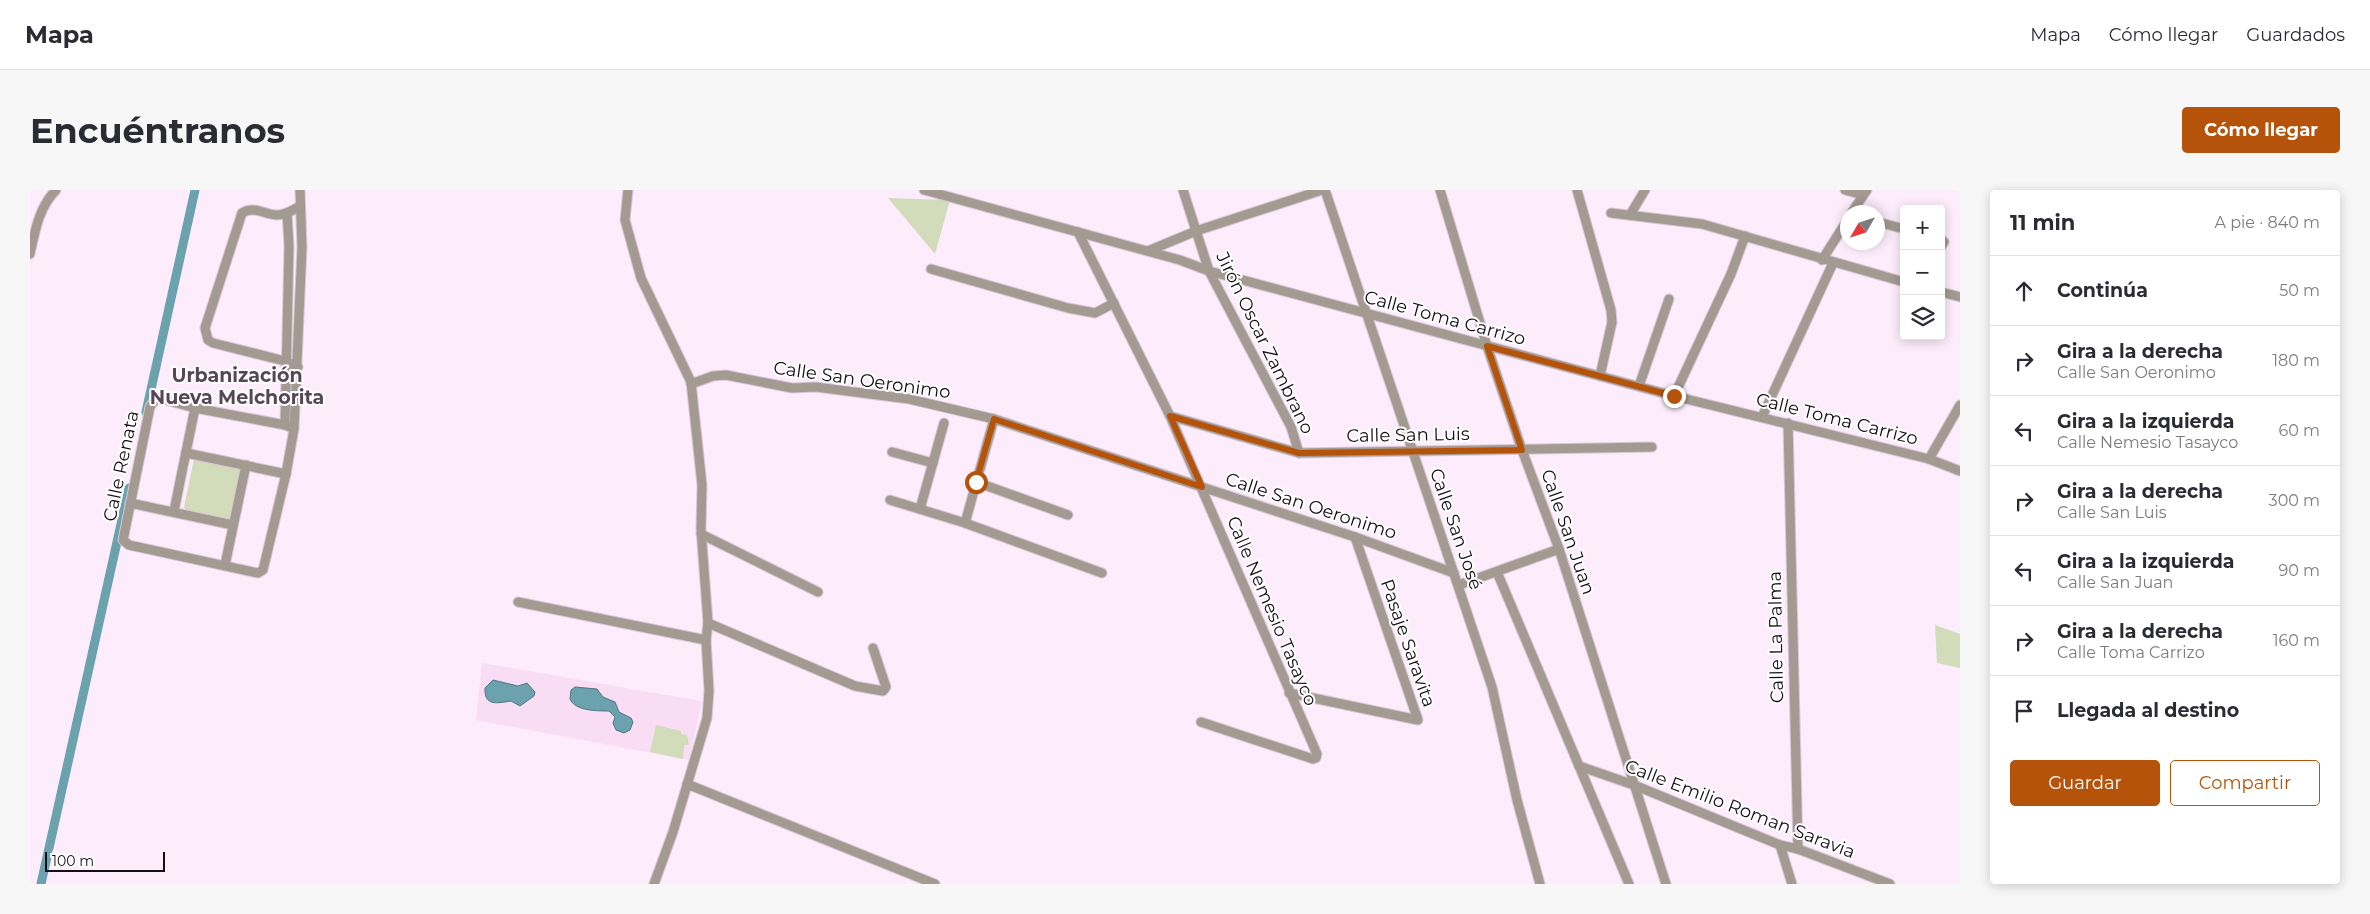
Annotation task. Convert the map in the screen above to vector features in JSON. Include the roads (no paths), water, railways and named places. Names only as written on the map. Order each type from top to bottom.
[{"type":"street","points":[[30,254],[41,212],[49,197],[56,190]]},
{"type":"street","points":[[246,466],[226,565],[258,573],[263,570],[286,474],[294,429],[302,247],[300,190]]},
{"type":"street","points":[[628,190],[625,220],[640,278],[685,366],[691,384],[702,484],[701,534],[708,622],[706,640],[709,691],[707,718],[673,832],[654,884]]},
{"type":"street","name":"Calle Toma Carrizo","points":[[924,190],[1148,251],[1209,271],[1674,396],[1930,458],[1960,471]]},
{"type":"street","name":"Jirón Oscar Zambrano","points":[[1183,190],[1209,271],[1291,428],[1299,453]]},
{"type":"street","points":[[1148,251],[1196,231],[1323,190]]},
{"type":"street","name":"Calle San José","points":[[1323,190],[1459,585],[1492,687],[1517,800],[1540,884]]},
{"type":"street","name":"Calle San Juan","points":[[1440,190],[1487,346],[1522,450],[1559,549],[1666,884]]},
{"type":"street","points":[[1577,190],[1611,310],[1612,322],[1600,376]]},
{"type":"street","points":[[1630,215],[1645,190]]},
{"type":"street","points":[[1845,190],[1865,193],[1857,205]]},
{"type":"street","points":[[298,367],[286,361],[214,343],[208,340],[205,328],[242,213],[246,210],[259,210],[277,215],[287,213],[300,206]]},
{"type":"street","points":[[285,424],[289,246],[287,213]]},
{"type":"street","points":[[1611,214],[1702,224],[1900,281]]},
{"type":"street","points":[[1885,224],[1900,228]]},
{"type":"street","name":"Calle Nemesio Tasayco","points":[[1078,232],[1170,416],[1317,754],[1314,759],[1201,722]]},
{"type":"street","points":[[1822,260],[1840,232]]},
{"type":"street","points":[[1674,396],[1731,274],[1745,236]]},
{"type":"street","points":[[1762,417],[1833,263]]},
{"type":"street","points":[[931,269],[1068,308],[1095,313],[1114,303]]},
{"type":"street","points":[[1945,293],[1960,297]]},
{"type":"street","points":[[1639,386],[1669,299]]},
{"type":"street","name":"Calle San Oeronimo","points":[[691,384],[713,376],[726,375],[792,388],[816,387],[909,399],[994,419],[1355,537],[1454,573]]},
{"type":"street","name":"Calle Renata","points":[[195,408],[162,399],[155,400],[150,407],[123,540],[129,546],[226,565]]},
{"type":"street","points":[[1930,458],[1960,405]]},
{"type":"street","points":[[174,511],[195,408],[285,424],[294,429]]},
{"type":"street","name":"Calle San Luis","points":[[1170,416],[1299,453],[1652,447]]},
{"type":"street","points":[[965,523],[994,419]]},
{"type":"street","points":[[920,509],[944,423]]},
{"type":"street","name":"Calle La Palma","points":[[1788,423],[1798,849]]},
{"type":"street","points":[[892,452],[933,464]]},
{"type":"street","points":[[186,453],[286,474]]},
{"type":"street","points":[[976,482],[1068,515]]},
{"type":"street","points":[[890,500],[965,523],[1102,573]]},
{"type":"street","points":[[130,503],[233,525]]},
{"type":"street","points":[[701,534],[818,592]]},
{"type":"street","name":"Pasaje Saravita","points":[[1289,693],[1418,720],[1355,537]]},
{"type":"street","points":[[1459,585],[1559,549]]},
{"type":"street","points":[[1497,572],[1629,884]]},
{"type":"street","points":[[518,602],[706,640]]},
{"type":"street","points":[[708,622],[855,686],[883,691],[886,687],[872,648]]},
{"type":"street","name":"Calle Emilio Roman Saravia","points":[[1579,766],[1634,785],[1780,845],[1798,849],[1890,884]]},
{"type":"street","points":[[687,784],[935,884]]},
{"type":"street","points":[[1780,845],[1792,884]]},
{"type":"water","points":[[493,680],[518,686],[527,683],[535,692],[534,696],[520,706],[511,701],[489,701],[485,694],[485,688]]},
{"type":"water","points":[[575,687],[597,689],[603,697],[615,702],[619,712],[631,718],[633,722],[630,730],[624,733],[616,730],[613,723],[615,717],[609,711],[587,710],[573,703],[570,699],[571,690]]},
{"type":"waterway","points":[[146,412],[195,190]]},
{"type":"waterway","points":[[41,884],[129,488]]},
{"type":"district","name":"Urbanización Nueva Melchorita","points":[[237,386]]}]
